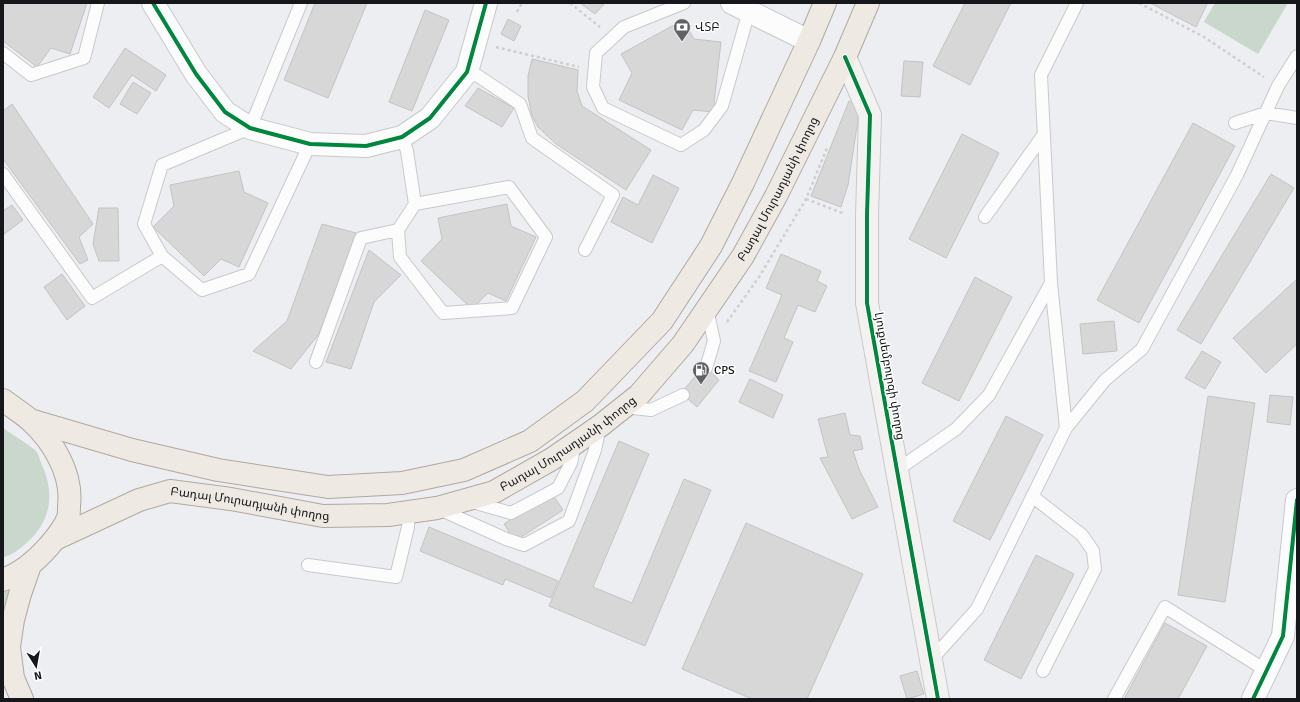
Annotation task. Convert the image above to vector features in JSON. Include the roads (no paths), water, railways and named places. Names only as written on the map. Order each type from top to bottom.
[{"type":"main road","name":"Բադալ Մուրադյանի փողոց","points":[[30,420],[132,450],[218,470],[328,487],[402,483],[464,470],[530,441],[585,401],[662,321],[711,246],[743,183],[809,41],[824,3]]},
{"type":"main road","name":"Բադալ Մուրադյանի փողոց","points":[[55,539],[139,500],[170,491],[231,499],[324,516],[388,515],[437,508],[494,492],[552,459],[600,426],[639,395],[683,344],[743,256],[776,196],[845,57],[868,3]]},
{"type":"main road","points":[[3,400],[30,420],[46,438],[61,459],[68,483],[70,499],[68,518],[55,539],[40,557],[30,565],[15,575],[3,580]]},
{"type":"main road","points":[[22,699],[13,678],[9,646],[17,607],[30,565]]},
{"type":"street","points":[[153,3],[196,74],[225,112],[250,128],[310,144],[366,146],[402,137],[430,118],[467,72],[486,3]]},
{"type":"street","points":[[740,7],[809,41]]},
{"type":"street","name":"Լյուքսեմբուրգի փողոց","points":[[845,57],[870,115],[867,215],[867,303],[938,699]]},
{"type":"street","points":[[1253,699],[1283,636],[1297,500]]},
{"type":"lane","points":[[3,53],[31,75],[84,58],[98,3]]},
{"type":"lane","points":[[301,3],[250,128],[162,166],[144,224],[162,256],[202,290],[249,274],[310,144]]},
{"type":"lane","points":[[684,3],[624,27],[596,53],[593,87],[603,108],[681,145],[704,130],[722,106],[740,7]]},
{"type":"lane","points":[[1066,428],[1051,283],[1041,75],[1077,3]]},
{"type":"lane","points":[[931,660],[977,609],[1066,428],[1104,380],[1142,349],[1237,175],[1278,86],[1297,56]]},
{"type":"lane","points":[[467,72],[478,76],[520,104],[532,138],[614,194],[585,250]]},
{"type":"lane","points":[[1235,123],[1266,113],[1297,118]]},
{"type":"lane","points":[[985,217],[1044,134]]},
{"type":"lane","points":[[402,137],[407,151],[415,204],[398,230],[400,257],[443,313],[512,308],[546,236],[510,187],[415,204]]},
{"type":"lane","points":[[3,174],[92,298],[162,256]]},
{"type":"lane","points":[[316,362],[361,238],[398,230]]},
{"type":"lane","points":[[897,470],[956,429],[989,395],[1051,283]]},
{"type":"lane","points":[[706,368],[714,341],[707,308]]},
{"type":"lane","points":[[625,407],[651,410],[683,395]]},
{"type":"lane","points":[[437,508],[499,536],[524,545],[569,521],[596,450],[600,426]]},
{"type":"lane","points":[[1032,496],[1082,535],[1093,551],[1095,569],[1043,671]]},
{"type":"lane","points":[[308,565],[396,576],[408,527],[409,512]]},
{"type":"lane","points":[[1114,699],[1165,607],[1266,671]]},
{"type":"place","name":"ՎՏԲ","points":[[682,42]]},
{"type":"place","name":"CPS","points":[[701,385]]}]
